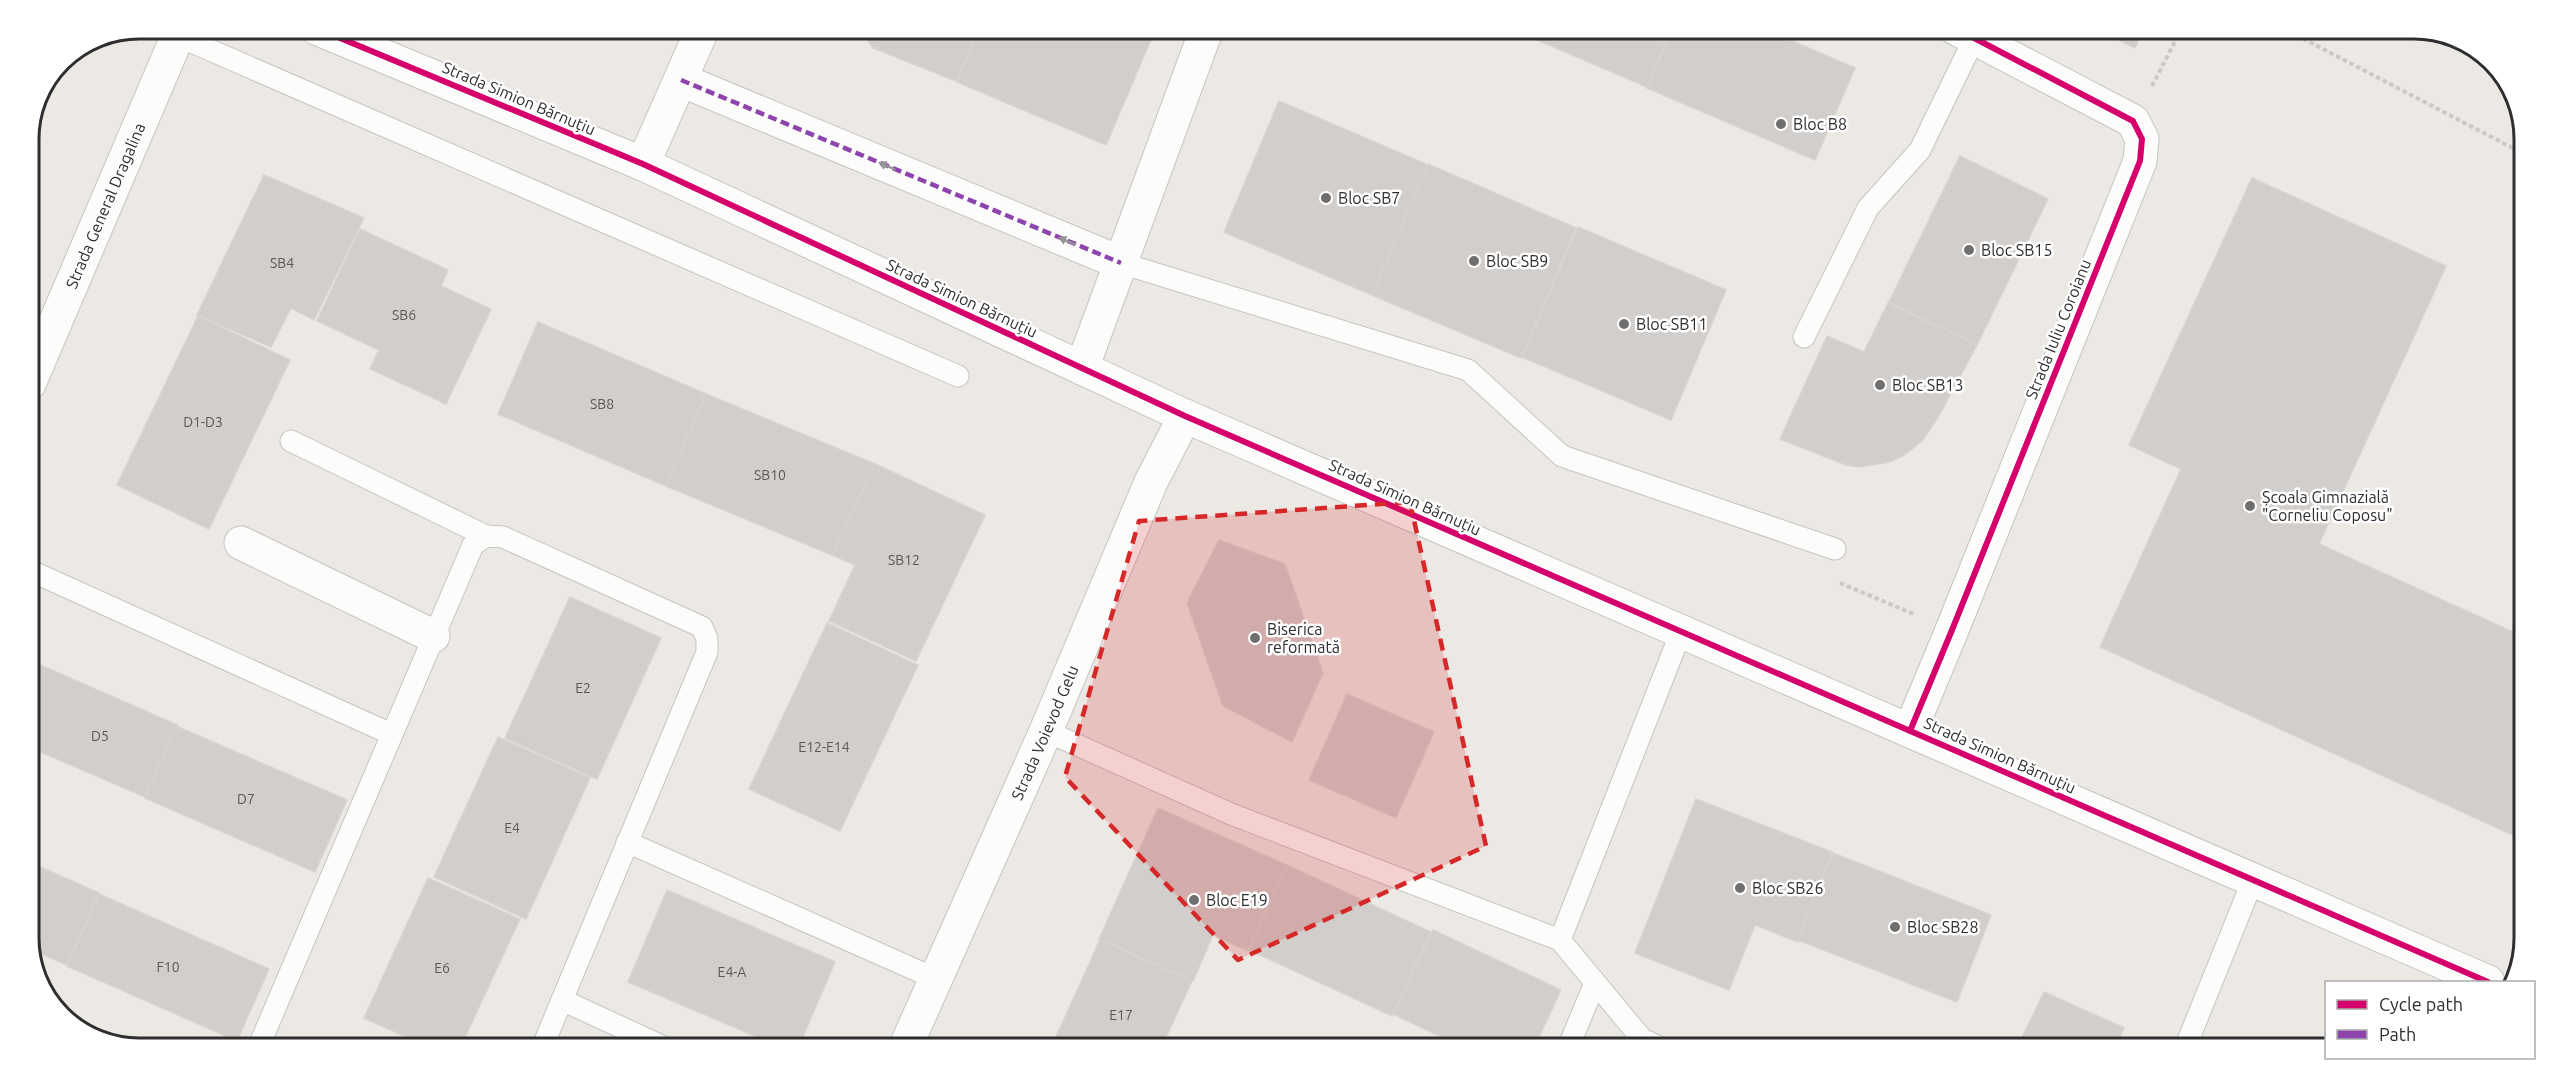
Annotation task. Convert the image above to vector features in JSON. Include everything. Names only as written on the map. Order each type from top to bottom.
[{"type":"street","name":"Strada General Dragalina","points":[[39,361],[177,39]]},
{"type":"street","name":"Strada Simion Bărnuțiu","points":[[342,39],[643,164],[1185,416],[2486,981]]},
{"type":"street","points":[[643,164],[698,39]]},
{"type":"street","points":[[1082,368],[1203,39]]},
{"type":"street","points":[[1976,39],[2133,121]]},
{"type":"street","points":[[681,80],[1121,263]]},
{"type":"street","name":"Strada Iuliu Coroianu","points":[[1910,731],[2140,161],[2142,139],[2133,121]]},
{"type":"street","name":"Strada Voievod Gelu","points":[[909,1038],[1046,731],[1151,482],[1185,416]]},
{"type":"street","points":[[241,543],[433,636]]},
{"type":"lane","points":[[196,39],[958,376]]},
{"type":"lane","points":[[1804,337],[1868,208],[1920,150],[1963,39]]},
{"type":"lane","points":[[1121,263],[1468,370],[1562,456],[1835,549]]},
{"type":"lane","points":[[291,441],[486,536],[503,537],[702,627],[707,639],[707,652],[546,1038]]},
{"type":"lane","points":[[262,1038],[472,545],[486,536]]},
{"type":"lane","points":[[39,575],[391,734]]},
{"type":"lane","points":[[1560,939],[1681,632]]},
{"type":"lane","points":[[1046,731],[1231,814],[1560,939],[1641,1038]]},
{"type":"lane","points":[[627,842],[936,979]]},
{"type":"lane","points":[[2189,1038],[2253,880]]},
{"type":"lane","points":[[1572,1038],[1595,983]]},
{"type":"lane","points":[[562,1000],[644,1038]]},
{"type":"path","points":[[2133,121],[2176,39]]},
{"type":"path","points":[[2304,39],[2514,149]]},
{"type":"path","points":[[1834,581],[1883,601]]},
{"type":"highlighted area","points":[[1410,502],[1486,846],[1238,960],[1065,777],[1139,521]]},
{"type":"building","points":[[867,39],[974,39],[956,81],[873,48]]},
{"type":"building","points":[[975,39],[1151,39],[1106,145],[957,82]]},
{"type":"building","points":[[1535,39],[1667,39],[1647,87]]},
{"type":"building","name":"Bloc B8","points":[[1668,39],[1788,39],[1855,68],[1815,160],[1647,88]]},
{"type":"building","points":[[2117,39],[2139,39],[2135,48]]},
{"type":"building","name":"Bloc SB7","points":[[1279,101],[1428,165],[1372,295],[1224,232]]},
{"type":"building","name":"Bloc SB15","points":[[1960,156],[2048,199],[1977,345],[1889,302]]},
{"type":"building","name":"Bloc SB9","points":[[1428,164],[1576,228],[1521,358],[1372,295]]},
{"type":"building","points":[[264,175],[364,218],[314,320],[291,308],[271,347],[197,315]]},
{"type":"building","name":"Școala Gimnazială \"Corneliu Coposu\"","points":[[2252,178],[2446,266],[2319,544],[2514,632],[2514,835],[2100,647],[2181,469],[2129,445]]},
{"type":"building","name":"Bloc SB11","points":[[1578,227],[1726,290],[1671,420],[1522,357]]},
{"type":"building","points":[[360,229],[448,270],[441,286],[491,309],[446,404],[370,369],[379,350],[317,321]]},
{"type":"building","name":"Bloc SB13","points":[[1888,303],[1977,345],[1923,440],[1904,455],[1890,462],[1859,467],[1846,465],[1780,439],[1827,336],[1864,352]]},
{"type":"building","points":[[198,316],[290,360],[209,529],[117,485]]},
{"type":"building","points":[[538,322],[706,394],[666,486],[498,414]]},
{"type":"building","points":[[706,394],[875,464],[832,555],[666,486]]},
{"type":"building","points":[[875,464],[985,515],[916,661],[829,621],[855,565],[832,555]]},
{"type":"building","name":"Biserica reformată","points":[[1219,540],[1285,564],[1323,673],[1292,742],[1223,706],[1187,603]]},
{"type":"building","points":[[570,597],[661,638],[597,779],[505,738]]},
{"type":"building","points":[[827,623],[918,665],[840,831],[749,789]]},
{"type":"building","points":[[39,664],[177,725],[145,797],[39,751]]},
{"type":"building","points":[[1347,694],[1434,732],[1396,818],[1309,780]]},
{"type":"building","points":[[176,726],[347,800],[315,872],[145,798]]},
{"type":"building","points":[[498,737],[590,778],[526,919],[434,877]]},
{"type":"building","name":"Bloc SB26","points":[[1696,799],[1832,852],[1798,942],[1755,925],[1729,990],[1635,953]]},
{"type":"building","name":"Bloc E19","points":[[1158,808],[1287,865],[1248,951],[1213,935],[1193,981],[1099,939]]},
{"type":"building","name":"Bloc SB28","points":[[1833,853],[1991,915],[1957,1002],[1798,940]]},
{"type":"building","points":[[1287,865],[1431,932],[1392,1016],[1249,950]]},
{"type":"building","points":[[39,866],[99,893],[67,965],[40,953]]},
{"type":"building","points":[[428,878],[520,919],[465,1038],[409,1038],[364,1018]]},
{"type":"building","points":[[667,890],[835,962],[802,1038],[760,1038],[628,982]]},
{"type":"building","points":[[99,894],[269,969],[238,1038],[230,1038],[67,966]]},
{"type":"building","points":[[1433,930],[1561,990],[1539,1038],[1444,1038],[1393,1014]]},
{"type":"building","points":[[1100,940],[1192,981],[1166,1038],[1056,1038]]},
{"type":"building","points":[[2044,992],[2124,1028],[2120,1038],[2022,1038]]},
{"type":"marked path","points":[[681,80],[1121,263]]},
{"type":"cycle path","points":[[342,39],[643,164],[1185,416],[2486,981]]},
{"type":"cycle path","points":[[1910,731],[2140,161],[2142,139],[2133,121],[1976,39]]},
{"type":"place","name":"Bloc B8","points":[[1781,124]]},
{"type":"place","name":"Bloc SB7","points":[[1326,198]]},
{"type":"place","name":"Bloc SB15","points":[[1969,250]]},
{"type":"place","name":"Bloc SB9","points":[[1474,261]]},
{"type":"place","name":"Bloc SB11","points":[[1624,324]]},
{"type":"place","name":"Bloc SB13","points":[[1880,385]]},
{"type":"place","name":"Școala Gimnazială \"Corneliu Coposu\"","points":[[2250,506]]},
{"type":"place","name":"Biserica reformată","points":[[1255,638]]},
{"type":"place","name":"Bloc SB26","points":[[1740,888]]},
{"type":"place","name":"Bloc E19","points":[[1194,900]]},
{"type":"place","name":"Bloc SB28","points":[[1895,927]]}]
